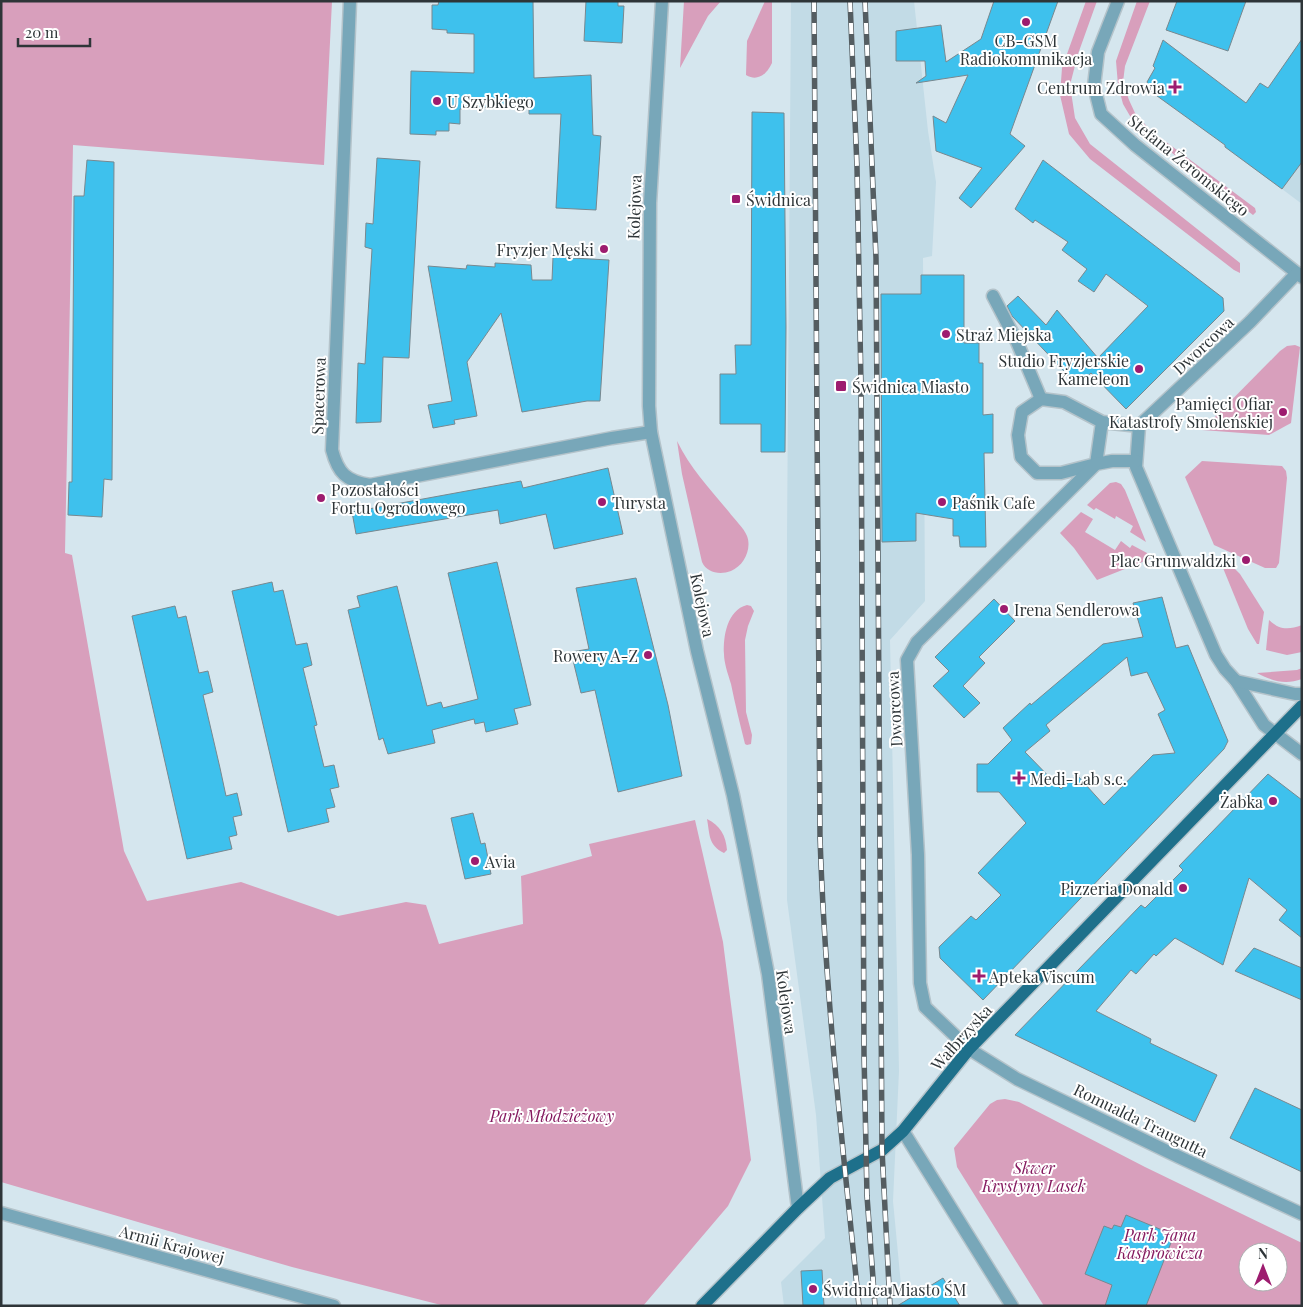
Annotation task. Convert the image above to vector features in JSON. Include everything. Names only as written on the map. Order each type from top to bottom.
[{"type":"main road","points":[[1275,733],[1302,706]]},
{"type":"main road","name":"Wałbrzyska","points":[[702,1306],[830,1178],[882,1150],[903,1131],[969,1049],[1275,733]]},
{"type":"street","name":"Spacerowa","points":[[350,1],[332,450],[336,464],[344,475],[355,482],[370,485],[651,432]]},
{"type":"street","name":"Kolejowa","points":[[662,1],[650,203],[649,406],[651,432],[695,643],[733,795],[749,872],[768,974],[798,1208]]},
{"type":"street","name":"Stefana Żeromskiego","points":[[1118,1],[1098,52],[1094,86],[1102,114],[1135,145],[1299,275]]},
{"type":"street","name":"Dworcowa","points":[[1139,426],[1299,275]]},
{"type":"street","points":[[993,296],[1017,342],[1041,399]]},
{"type":"street","points":[[1136,461],[1112,461],[1061,473],[1037,473],[1021,457],[1018,435],[1022,412],[1041,399],[1064,402],[1102,422],[1139,426],[1136,467],[1216,655],[1236,681],[1264,725],[1302,754]]},
{"type":"street","points":[[1096,464],[1102,422]]},
{"type":"street","name":"Dworcowa","points":[[969,1049],[925,1007],[920,982],[918,856],[907,660],[917,642],[1096,464]]},
{"type":"street","points":[[1236,681],[1302,694]]},
{"type":"street","name":"Romualda Traugutta","points":[[969,1049],[1017,1078],[1179,1157],[1302,1214]]},
{"type":"street","points":[[903,1131],[1012,1306]]},
{"type":"street","name":"Armii Krajowej","points":[[1,1213],[334,1306]]},
{"type":"shaded area","points":[[791,1],[914,1],[928,131],[936,182],[932,256],[923,258],[925,601],[890,640],[899,1071],[893,1201],[903,1306],[784,1306],[781,1282],[825,1238],[816,1115],[787,900],[787,537]]},
{"type":"shaded area","points":[[1302,162],[1302,204],[1282,189]]},
{"type":"green space","name":"Park Młodzieżowy","points":[[1,1],[332,1],[324,165],[73,145],[65,553],[72,555],[124,851],[147,901],[241,882],[338,916],[406,902],[426,905],[439,944],[523,924],[521,876],[592,856],[589,844],[695,820],[723,942],[751,1160],[728,1206],[643,1306],[445,1306],[292,1267],[1,1182]]},
{"type":"green space","points":[[684,1],[721,1],[708,16],[680,68]]},
{"type":"green space","points":[[765,1],[772,1],[772,63],[762,76],[754,78],[746,75],[747,41]]},
{"type":"green space","points":[[1086,1],[1097,1],[1078,54],[1070,85],[1075,118],[1090,144],[1240,263],[1240,273],[1090,159],[1069,134],[1060,95],[1062,68]]},
{"type":"green space","points":[[1137,1],[1150,1],[1125,66],[1123,82],[1135,113],[1150,130],[1255,208],[1256,212],[1253,215],[1146,133],[1130,116],[1123,104],[1118,85],[1116,61]]},
{"type":"green space","points":[[1295,345],[1300,347],[1291,423],[1269,435],[1202,430],[1280,351],[1287,346]]},
{"type":"green space","points":[[677,441],[694,469],[747,536],[748,551],[736,569],[723,573],[714,572],[707,569],[702,562],[682,474]]},
{"type":"green space","points":[[1202,461],[1282,466],[1286,471],[1287,478],[1279,563],[1276,568],[1265,568],[1214,545],[1185,477]]},
{"type":"green space","points":[[1116,482],[1121,484],[1125,490],[1146,542],[1130,532],[1133,526],[1116,516],[1115,519],[1087,505],[1110,483]]},
{"type":"green space","points":[[1081,512],[1093,519],[1085,532],[1115,550],[1121,541],[1130,548],[1132,545],[1147,553],[1150,559],[1097,580],[1074,548],[1060,533]]},
{"type":"green space","points":[[1232,566],[1240,574],[1264,612],[1259,644],[1257,644],[1248,629],[1223,568]]},
{"type":"green space","points":[[747,605],[751,606],[754,611],[745,640],[746,712],[752,735],[751,744],[747,745],[745,744],[725,665],[724,647],[726,632],[731,618],[735,612]]},
{"type":"green space","points":[[1269,620],[1277,626],[1284,628],[1302,625],[1302,652],[1287,655],[1266,650]]},
{"type":"green space","points":[[1302,668],[1302,679],[1290,682],[1273,680],[1257,673],[1297,670]]},
{"type":"green space","points":[[707,819],[719,828],[724,836],[727,850],[724,853],[712,843]]},
{"type":"green space","points":[[1005,1099],[1019,1102],[1145,1167],[1302,1243],[1302,1306],[1044,1306],[957,1167],[954,1148],[990,1104],[997,1100]]},
{"type":"building","points":[[439,1],[533,1],[534,78],[591,75],[593,135],[601,136],[596,210],[556,208],[561,114],[529,114],[529,105],[460,109],[460,124],[449,123],[449,131],[436,131],[436,135],[410,134],[411,71],[474,73],[474,34],[447,33],[447,30],[432,29],[432,5],[438,5]]},
{"type":"building","points":[[586,1],[618,1],[618,6],[624,6],[622,43],[584,41]]},
{"type":"building","points":[[994,1],[1058,1],[1010,134],[1025,146],[971,208],[959,198],[982,168],[936,151],[933,116],[946,123],[968,75],[916,83],[926,76],[925,61],[896,61],[896,31],[941,25],[946,62],[981,39]]},
{"type":"building","points":[[1177,1],[1246,1],[1228,51],[1166,30]]},
{"type":"building","points":[[1302,39],[1302,162],[1282,189],[1153,93],[1147,82],[1155,68],[1153,66],[1163,40],[1246,103],[1260,83],[1268,88]]},
{"type":"building","points":[[752,112],[784,113],[785,452],[761,452],[761,424],[720,424],[720,374],[736,374],[735,345],[751,345]]},
{"type":"building","points":[[377,158],[420,161],[409,358],[383,357],[381,422],[356,423],[358,363],[365,364],[372,249],[365,247],[366,223],[373,224]]},
{"type":"building","points":[[87,160],[114,162],[112,480],[104,479],[102,517],[68,515],[69,482],[72,482],[74,196],[84,196]]},
{"type":"building","points":[[1043,160],[1223,298],[1224,311],[1126,409],[1091,373],[1077,385],[1012,316],[1007,306],[1018,296],[1046,325],[1057,310],[1098,358],[1148,306],[1106,274],[1094,292],[1078,281],[1087,269],[1062,250],[1068,242],[1035,220],[1033,223],[1015,209]]},
{"type":"building","points":[[553,257],[609,260],[600,401],[587,401],[522,412],[501,313],[467,362],[477,416],[454,420],[455,424],[433,428],[428,405],[452,401],[428,266],[466,269],[467,265],[495,267],[495,263],[531,265],[532,280],[552,280]]},
{"type":"building","points":[[921,275],[964,275],[964,343],[979,343],[979,363],[983,363],[983,415],[993,414],[993,453],[984,453],[986,547],[960,547],[959,536],[953,536],[953,519],[916,513],[916,541],[882,542],[881,294],[921,294]]},
{"type":"building","points":[[608,468],[623,534],[554,549],[546,514],[500,524],[498,510],[356,534],[352,512],[521,481],[523,488]]},
{"type":"building","points":[[497,562],[531,705],[514,709],[518,724],[486,732],[484,722],[475,724],[474,719],[432,730],[435,743],[388,754],[383,738],[379,740],[348,610],[360,607],[357,596],[397,586],[427,706],[441,702],[443,708],[478,699],[448,573]]},
{"type":"building","points":[[636,578],[668,705],[682,776],[618,792],[595,690],[581,693],[571,652],[589,649],[576,588]]},
{"type":"building","points":[[272,582],[274,592],[283,590],[296,645],[307,643],[312,665],[303,668],[317,725],[314,726],[324,767],[334,765],[339,787],[330,789],[335,807],[326,809],[329,822],[288,832],[232,591]]},
{"type":"building","points":[[1162,597],[1176,648],[1188,645],[1228,741],[1224,749],[983,1000],[940,958],[939,947],[971,916],[976,920],[1001,895],[978,873],[1026,823],[999,792],[977,792],[977,764],[988,764],[1012,740],[1003,728],[1030,703],[1031,705],[1103,644],[1143,637],[1133,603]],"holes":[[[1127,657],[1131,676],[1147,672],[1165,710],[1158,714],[1175,753],[1153,755],[1104,805],[1077,775],[1061,789],[1025,752],[1050,731],[1046,725]]]},
{"type":"building","points":[[994,599],[1015,621],[979,657],[985,663],[963,686],[980,703],[964,718],[933,686],[949,671],[935,657]]},
{"type":"building","points":[[175,606],[178,618],[186,616],[199,673],[208,671],[213,692],[203,695],[226,796],[237,793],[242,815],[233,817],[237,835],[229,837],[232,849],[187,859],[132,616]]},
{"type":"building","points":[[1268,774],[1302,800],[1302,938],[1279,920],[1287,910],[1249,878],[1223,965],[1175,938],[1156,956],[1154,954],[1136,974],[1131,970],[1096,1011],[1151,1039],[1150,1043],[1217,1075],[1195,1122],[1015,1035],[1141,905],[1145,908],[1183,870],[1179,866]]},
{"type":"building","points":[[473,813],[481,844],[485,843],[491,874],[465,879],[451,818]]},
{"type":"building","points":[[1254,948],[1302,968],[1302,1000],[1235,971]]},
{"type":"building","points":[[1255,1088],[1302,1110],[1302,1172],[1230,1138]]},
{"type":"building","points":[[1126,1215],[1174,1235],[1146,1306],[1105,1306],[1112,1285],[1085,1274],[1104,1226],[1112,1229],[1114,1225],[1121,1227]]},
{"type":"building","name":"Świdnica Miasto ŚM","points":[[822,1270],[824,1306],[803,1306],[801,1271]]},
{"type":"building","points":[[943,1278],[960,1306],[897,1306]]},
{"type":"railway","points":[[814,1],[822,896],[830,1013],[859,1306]]},
{"type":"railway","points":[[850,1],[857,167],[861,385],[864,1054],[867,1196],[875,1306]]},
{"type":"railway","points":[[865,1],[876,258],[882,1150],[890,1306]]},
{"type":"place","name":"CB-GSM Radiokomunikacja","points":[[1026,22]]},
{"type":"place","name":"Centrum Zdrowia","points":[[1175,87]]},
{"type":"place","name":"U Szybkiego","points":[[437,101]]},
{"type":"place","name":"Świdnica","points":[[736,199]]},
{"type":"place","name":"Fryzjer Męski","points":[[604,249]]},
{"type":"place","name":"Straż Miejska","points":[[946,334]]},
{"type":"place","name":"Studio Fryzjerskie Kameleon","points":[[1139,369]]},
{"type":"place","name":"Świdnica Miasto","points":[[841,386]]},
{"type":"place","name":"Pamięci Ofiar Katastrofy Smoleńskiej","points":[[1283,412]]},
{"type":"place","name":"Pozostałości Fortu Ogrodowego","points":[[321,498]]},
{"type":"place","name":"Turysta","points":[[602,502]]},
{"type":"place","name":"Paśnik Cafe","points":[[942,502]]},
{"type":"place","name":"Plac Grunwaldzki","points":[[1246,560]]},
{"type":"place","name":"Irena Sendlerowa","points":[[1004,609]]},
{"type":"place","name":"Rowery A-Z","points":[[648,655]]},
{"type":"place","name":"Medi-Lab s.c.","points":[[1019,778]]},
{"type":"place","name":"Żabka","points":[[1273,801]]},
{"type":"place","name":"Avia","points":[[475,861]]},
{"type":"place","name":"Pizzeria Donald","points":[[1183,888]]},
{"type":"place","name":"Apteka Viscum","points":[[979,976]]},
{"type":"place","name":"Świdnica Miasto ŚM","points":[[813,1289]]},
{"type":"park label","name":"Skwer Krystyny Lasek","points":[[1034,1176]]},
{"type":"park label","name":"Park Jana Kasprowicza","points":[[1160,1243]]}]
